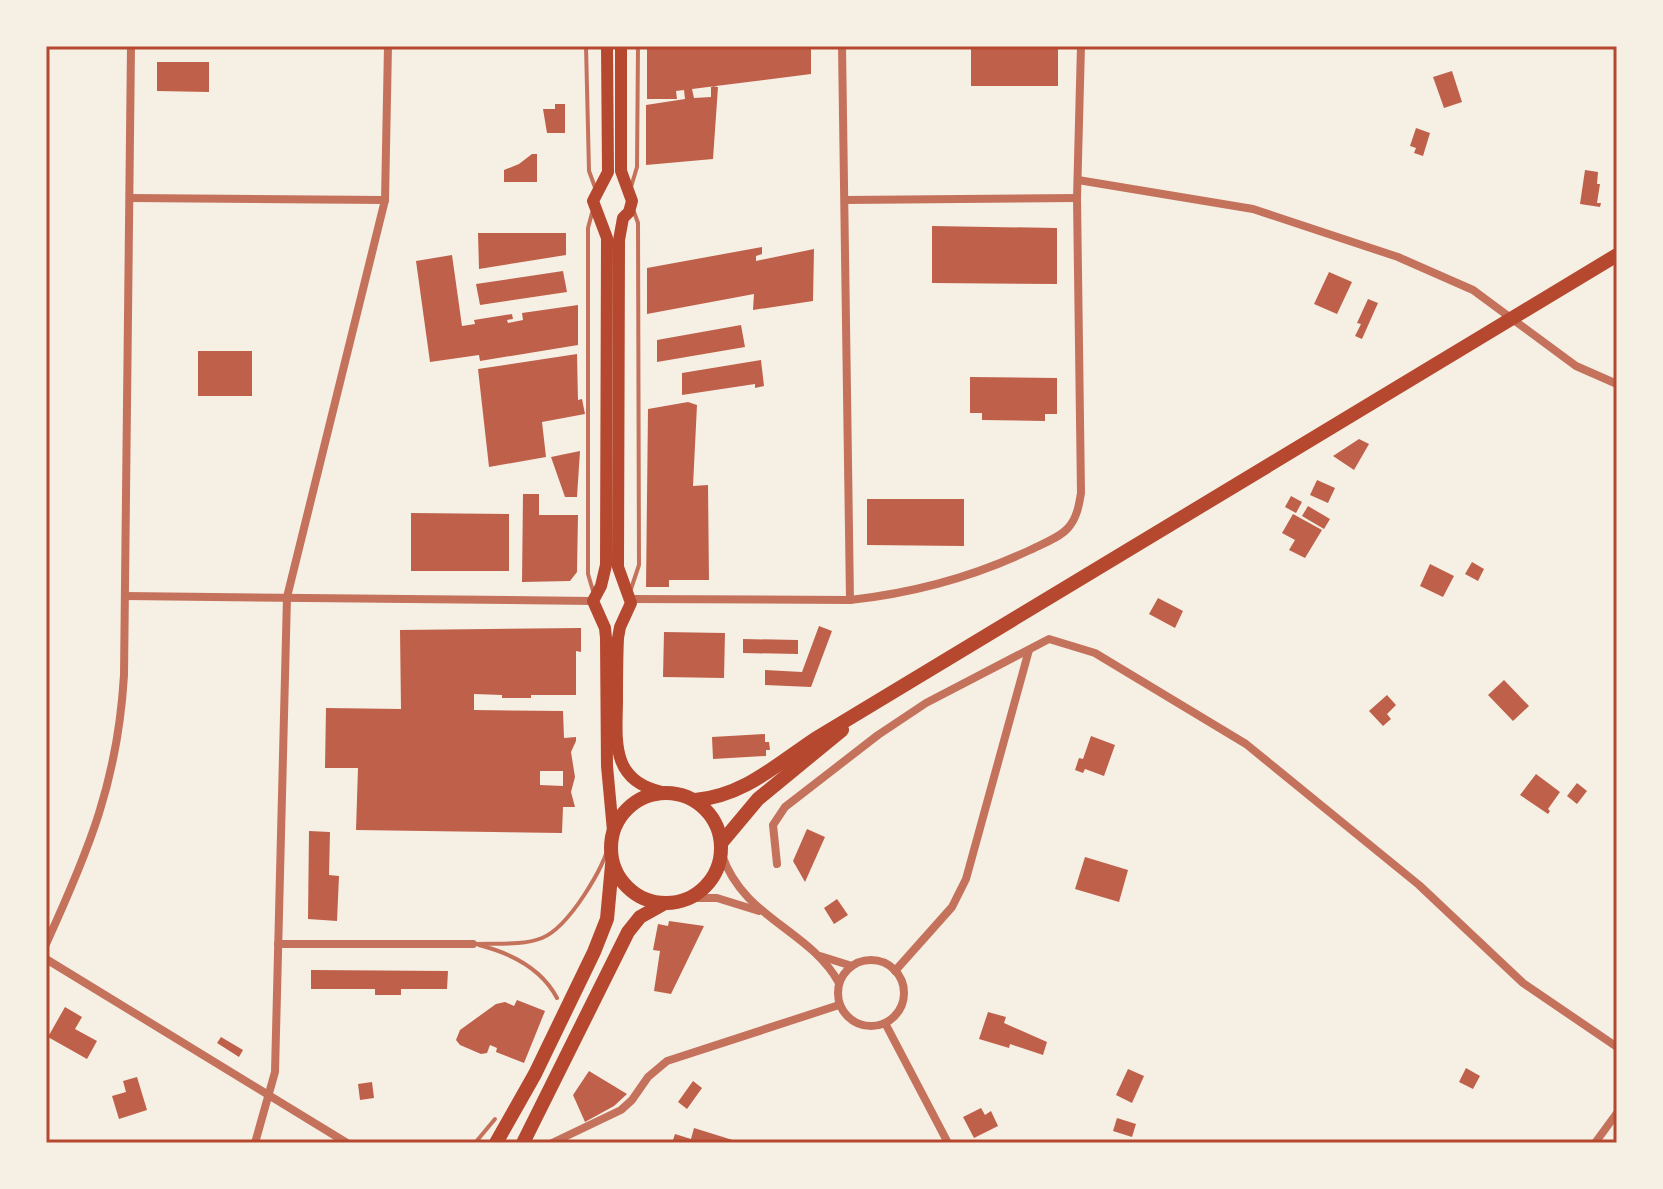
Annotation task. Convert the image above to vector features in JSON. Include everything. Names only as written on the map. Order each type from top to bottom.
[{"type":"highway","points":[[695,800],[730,794],[754,782],[815,739],[1617,255]]},
{"type":"highway","points":[[523,1143],[628,932],[640,917],[665,903],[694,898],[716,873],[722,848],[758,799],[830,741],[859,713]]},
{"type":"highway","points":[[496,1143],[535,1074],[607,919],[612,836],[621,816],[632,804],[646,796],[662,792],[679,794],[695,800],[708,811],[717,826],[722,848]]},
{"type":"highway","points":[[612,864],[627,887],[637,895],[665,903]]},
{"type":"main road","points":[[607,46],[608,172],[600,189],[597,211],[607,238],[606,565],[596,594],[606,638],[607,766],[612,836]]},
{"type":"main road","points":[[621,46],[621,171],[629,196],[619,240],[618,567],[631,608],[624,617],[618,638],[618,755],[635,781],[662,792]]},
{"type":"main road","points":[[600,189],[616,183],[629,196]]},
{"type":"main road","points":[[597,211],[611,221],[623,218]]},
{"type":"main road","points":[[596,594],[613,582],[629,594]]},
{"type":"main road","points":[[600,617],[612,621],[624,617]]},
{"type":"street","points":[[46,944],[85,858],[107,791],[121,723],[131,46]]},
{"type":"street","points":[[255,1143],[275,1072],[287,597],[385,200],[388,46]]},
{"type":"street","points":[[842,46],[850,600]]},
{"type":"street","points":[[629,594],[850,600],[936,586],[973,575],[1049,541],[1068,528],[1077,513],[1081,493],[1077,198],[1081,46]]},
{"type":"street","points":[[1078,180],[1253,209],[1398,257],[1473,290],[1576,366],[1617,384]]},
{"type":"street","points":[[130,198],[385,200]]},
{"type":"street","points":[[845,200],[1077,198]]},
{"type":"street","points":[[125,596],[596,594]]},
{"type":"street","points":[[777,864],[773,825],[785,807],[878,735],[926,703],[1049,639],[1095,653],[1246,744],[1419,885],[1523,983],[1617,1047]]},
{"type":"street","points":[[895,971],[952,907],[966,879],[1029,650]]},
{"type":"street","points":[[722,848],[729,875],[739,891],[831,969],[839,983],[839,1005],[853,1021],[863,1026],[885,1023],[895,1016],[901,1006],[904,994],[902,982],[886,964],[875,960],[863,961],[852,966],[839,983]]},
{"type":"street","points":[[694,898],[717,898],[765,914]]},
{"type":"street","points":[[278,944],[473,944]]},
{"type":"street","points":[[816,954],[852,966]]},
{"type":"street","points":[[46,959],[347,1143]]},
{"type":"street","points":[[552,1143],[621,1110],[648,1077],[667,1061],[839,1005]]},
{"type":"street","points":[[885,1023],[948,1143]]},
{"type":"street","points":[[1595,1143],[1617,1113]]},
{"type":"lane","points":[[586,46],[589,171],[600,189]]},
{"type":"lane","points":[[629,594],[639,565],[638,223],[629,196],[637,167],[638,46]]},
{"type":"lane","points":[[596,594],[588,574],[588,228],[597,211]]},
{"type":"lane","points":[[473,944],[521,942],[542,938],[555,931],[596,875],[612,836]]},
{"type":"lane","points":[[473,944],[504,951],[516,958],[543,979],[557,998]]},
{"type":"lane","points":[[475,1143],[495,1119]]},
{"type":"building","points":[[647,46],[811,46],[811,74],[713,86],[718,87],[713,159],[646,165],[646,105],[685,99],[684,90],[676,91],[677,99],[647,99]],"holes":[[[711,87],[711,97],[694,98],[692,89]]]},
{"type":"building","points":[[971,46],[1058,46],[1058,86],[971,86]]},
{"type":"building","points":[[157,62],[209,62],[209,92],[157,91]]},
{"type":"building","points":[[1452,71],[1462,102],[1444,108],[1433,77]]},
{"type":"building","points":[[555,104],[565,104],[565,133],[547,133],[543,109],[555,109]]},
{"type":"building","points":[[1416,128],[1430,133],[1423,156],[1414,153],[1416,148],[1410,146]]},
{"type":"building","points":[[537,154],[537,182],[504,182],[504,170]]},
{"type":"building","points":[[1585,170],[1598,172],[1597,203],[1601,203],[1600,207],[1580,204]]},
{"type":"building","points":[[932,226],[1057,228],[1057,284],[932,283]]},
{"type":"building","points":[[478,233],[566,233],[566,255],[479,269]]},
{"type":"building","points":[[762,247],[762,254],[756,256],[756,261],[814,249],[813,301],[753,310],[754,294],[647,314],[647,268]]},
{"type":"building","points":[[452,255],[462,326],[475,324],[474,320],[512,314],[513,319],[507,320],[508,323],[523,320],[522,313],[578,305],[578,345],[480,361],[479,355],[430,362],[416,261]]},
{"type":"building","points":[[563,271],[567,292],[480,305],[476,284]]},
{"type":"building","points":[[1329,272],[1352,282],[1337,314],[1314,304]]},
{"type":"building","points":[[1368,299],[1378,303],[1362,339],[1355,336],[1361,324],[1357,323]]},
{"type":"building","points":[[741,325],[745,347],[657,362],[657,340]]},
{"type":"building","points":[[198,351],[252,351],[252,396],[198,396]]},
{"type":"building","points":[[577,354],[578,400],[582,399],[585,414],[542,422],[546,457],[489,467],[478,369]]},
{"type":"building","points":[[761,360],[764,386],[755,388],[755,384],[682,395],[682,373]]},
{"type":"building","points":[[970,377],[1057,378],[1057,414],[1045,414],[1045,421],[982,420],[982,413],[970,413]]},
{"type":"building","points":[[688,402],[697,405],[693,486],[708,485],[709,580],[669,580],[669,587],[646,587],[648,409]]},
{"type":"building","points":[[1359,439],[1369,444],[1354,470],[1333,456]]},
{"type":"building","points":[[580,451],[577,497],[565,497],[551,457]]},
{"type":"building","points":[[1317,480],[1335,488],[1328,503],[1310,495]]},
{"type":"building","points":[[523,494],[539,494],[539,515],[578,515],[577,572],[570,581],[522,582]]},
{"type":"building","points":[[1291,496],[1302,502],[1296,513],[1285,507]]},
{"type":"building","points":[[867,499],[964,499],[964,546],[867,545]]},
{"type":"building","points":[[1308,506],[1330,519],[1324,529],[1302,516]]},
{"type":"building","points":[[411,513],[509,514],[509,571],[411,571]]},
{"type":"building","points":[[1293,514],[1322,530],[1305,558],[1289,550],[1295,540],[1282,533]]},
{"type":"building","points":[[1472,562],[1484,569],[1478,581],[1465,574]]},
{"type":"building","points":[[1430,564],[1454,576],[1443,597],[1420,586]]},
{"type":"building","points":[[1158,598],[1183,611],[1175,628],[1149,614]]},
{"type":"building","points":[[819,626],[832,631],[811,687],[765,685],[765,670],[802,672]]},
{"type":"building","points":[[581,628],[581,652],[576,651],[576,695],[502,698],[502,695],[474,694],[474,710],[563,711],[564,738],[576,737],[576,741],[571,752],[575,777],[571,792],[575,807],[563,807],[562,833],[356,830],[358,768],[325,768],[326,708],[401,709],[400,630]],"holes":[[[540,771],[563,771],[563,786],[540,785]]]},
{"type":"building","points":[[664,632],[725,633],[724,678],[663,677]]},
{"type":"building","points":[[743,639],[798,640],[798,654],[743,653]]},
{"type":"building","points":[[1504,680],[1529,706],[1513,721],[1488,695]]},
{"type":"building","points":[[1387,695],[1396,705],[1387,714],[1391,719],[1383,726],[1369,711]]},
{"type":"building","points":[[765,734],[770,750],[766,750],[766,756],[713,759],[712,737]]},
{"type":"building","points":[[1091,736],[1115,745],[1104,776],[1085,769],[1083,773],[1075,770],[1079,758],[1083,759]]},
{"type":"building","points":[[1536,774],[1560,792],[1548,814],[1520,795]]},
{"type":"building","points":[[1577,783],[1587,791],[1577,804],[1567,796]]},
{"type":"building","points":[[807,829],[825,837],[805,882],[793,861]]},
{"type":"building","points":[[309,831],[330,832],[329,875],[339,876],[337,921],[308,919]]},
{"type":"building","points":[[1085,857],[1128,870],[1119,902],[1075,889]]},
{"type":"building","points":[[837,899],[848,915],[834,924],[824,908]]},
{"type":"building","points":[[669,921],[704,926],[671,994],[654,991],[660,951],[653,950],[658,924],[668,926]]},
{"type":"building","points":[[311,970],[448,971],[447,989],[401,989],[401,995],[375,995],[375,989],[311,989]]},
{"type":"building","points":[[517,1000],[545,1011],[524,1063],[496,1052],[497,1048],[490,1045],[487,1053],[481,1054],[460,1045],[456,1040],[460,1030],[496,1004],[505,1002],[514,1006]]},
{"type":"building","points":[[65,1007],[82,1017],[75,1029],[97,1041],[87,1059],[48,1037]]},
{"type":"building","points":[[988,1012],[1006,1017],[1004,1023],[1047,1042],[1043,1055],[1010,1044],[1009,1048],[979,1039]]},
{"type":"building","points":[[221,1037],[243,1050],[239,1057],[217,1043]]},
{"type":"building","points":[[1466,1068],[1480,1076],[1473,1089],[1459,1082]]},
{"type":"building","points":[[1128,1069],[1144,1076],[1132,1103],[1116,1095]]},
{"type":"building","points":[[589,1071],[627,1094],[614,1106],[585,1122],[573,1095]]},
{"type":"building","points":[[137,1077],[147,1110],[119,1119],[112,1096],[126,1092],[123,1081]]},
{"type":"building","points":[[693,1081],[702,1088],[687,1109],[678,1102]]},
{"type":"building","points":[[372,1082],[374,1098],[360,1100],[358,1084]]},
{"type":"building","points":[[981,1108],[985,1115],[991,1111],[998,1126],[974,1138],[963,1117]]},
{"type":"building","points":[[1117,1118],[1136,1124],[1132,1137],[1113,1131]]},
{"type":"building","points":[[694,1128],[739,1143],[672,1143],[675,1134],[691,1139]]}]
